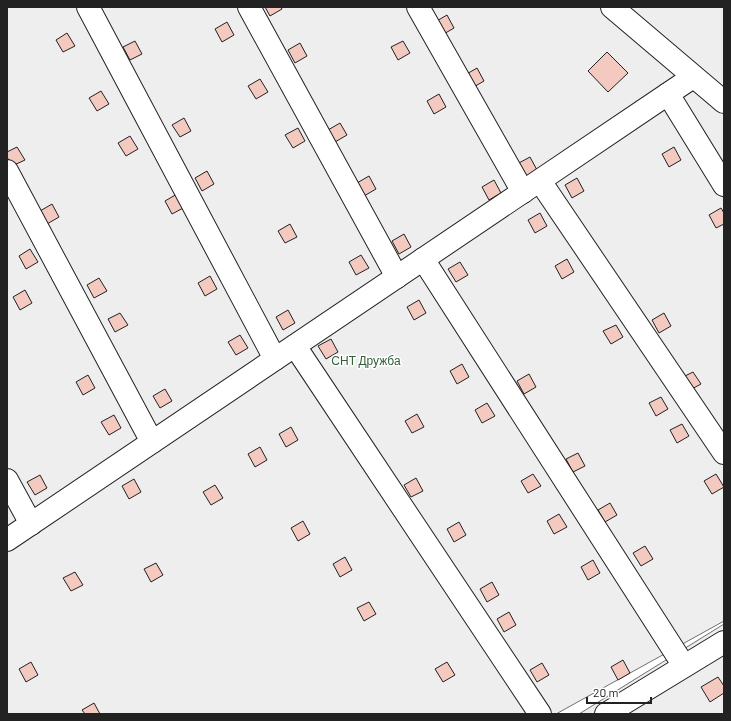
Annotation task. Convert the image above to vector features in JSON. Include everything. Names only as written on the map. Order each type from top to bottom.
[{"type":"street","points":[[88,7],[275,359]]},
{"type":"street","points":[[249,7],[397,277]]},
{"type":"street","points":[[418,7],[531,186],[724,453]]},
{"type":"street","points":[[612,7],[724,102]]},
{"type":"street","points":[[7,540],[693,77]]},
{"type":"street","points":[[668,94],[724,185]]},
{"type":"street","points":[[7,171],[152,442]]},
{"type":"street","points":[[423,259],[684,666]]},
{"type":"street","points":[[295,346],[540,714]]},
{"type":"street","points":[[7,480],[31,524]]},
{"type":"street","points":[[606,714],[724,642]]},
{"type":"green space","name":"СНТ Дружба","points":[[7,7],[724,7],[724,621],[556,714],[7,714]]},
{"type":"green space","points":[[724,624],[724,714],[579,714]]},
{"type":"building","points":[[265,7],[281,7],[282,9],[270,16]]},
{"type":"building","points":[[447,15],[454,28],[442,35],[435,22]]},
{"type":"building","points":[[227,22],[234,35],[222,42],[215,29]]},
{"type":"building","points":[[67,33],[75,46],[63,52],[56,40]]},
{"type":"building","points":[[135,41],[142,54],[130,60],[123,47]]},
{"type":"building","points":[[403,41],[410,53],[398,60],[391,47]]},
{"type":"building","points":[[300,43],[307,56],[295,63],[288,50]]},
{"type":"building","points":[[607,52],[628,73],[608,92],[588,71]]},
{"type":"building","points":[[477,68],[484,81],[472,88],[465,75]]},
{"type":"building","points":[[260,79],[268,92],[256,99],[248,86]]},
{"type":"building","points":[[101,91],[109,104],[97,111],[89,98]]},
{"type":"building","points":[[439,94],[446,107],[434,114],[427,101]]},
{"type":"building","points":[[184,118],[191,131],[180,137],[172,125]]},
{"type":"building","points":[[340,123],[347,135],[335,142],[328,130]]},
{"type":"building","points":[[298,128],[305,141],[293,148],[285,135]]},
{"type":"building","points":[[130,136],[138,149],[126,156],[118,143]]},
{"type":"building","points":[[17,147],[25,160],[12,166],[7,157],[7,152]]},
{"type":"building","points":[[674,147],[681,160],[669,167],[662,154]]},
{"type":"building","points":[[530,157],[537,170],[525,177],[517,164]]},
{"type":"building","points":[[207,171],[214,184],[202,191],[195,178]]},
{"type":"building","points":[[369,176],[376,189],[364,196],[357,183]]},
{"type":"building","points":[[577,178],[584,191],[572,198],[565,185]]},
{"type":"building","points":[[494,180],[501,193],[489,200],[482,187]]},
{"type":"building","points":[[177,194],[185,207],[172,214],[165,201]]},
{"type":"building","points":[[52,204],[59,217],[47,224],[40,211]]},
{"type":"building","points":[[721,208],[724,213],[724,224],[716,228],[709,215]]},
{"type":"building","points":[[540,213],[547,226],[535,233],[528,220]]},
{"type":"building","points":[[290,224],[297,237],[285,243],[278,231]]},
{"type":"building","points":[[404,234],[411,247],[399,254],[392,241]]},
{"type":"building","points":[[30,249],[38,262],[26,269],[19,256]]},
{"type":"building","points":[[361,255],[369,268],[356,275],[349,262]]},
{"type":"building","points":[[567,259],[574,272],[562,279],[555,266]]},
{"type":"building","points":[[460,262],[468,275],[456,282],[448,269]]},
{"type":"building","points":[[210,276],[217,289],[205,296],[198,283]]},
{"type":"building","points":[[99,278],[107,291],[94,298],[87,285]]},
{"type":"building","points":[[25,290],[32,303],[20,310],[13,297]]},
{"type":"building","points":[[419,300],[426,313],[414,320],[407,307]]},
{"type":"building","points":[[288,310],[295,323],[283,330],[276,317]]},
{"type":"building","points":[[120,313],[128,325],[115,332],[108,319]]},
{"type":"building","points":[[664,313],[671,326],[659,333],[652,320]]},
{"type":"building","points":[[616,325],[623,337],[611,344],[603,331]]},
{"type":"building","points":[[240,335],[248,348],[236,355],[228,342]]},
{"type":"building","points":[[331,339],[338,352],[326,359],[318,346]]},
{"type":"building","points":[[462,364],[469,377],[457,384],[450,371]]},
{"type":"building","points":[[693,372],[701,384],[688,391],[681,378]]},
{"type":"building","points":[[529,374],[536,387],[524,394],[517,381]]},
{"type":"building","points":[[88,375],[95,388],[83,395],[76,382]]},
{"type":"building","points":[[165,389],[172,401],[160,408],[153,396]]},
{"type":"building","points":[[661,397],[668,409],[656,416],[649,403]]},
{"type":"building","points":[[487,403],[495,416],[482,423],[475,410]]},
{"type":"building","points":[[417,414],[424,427],[412,433],[405,421]]},
{"type":"building","points":[[114,415],[121,428],[109,435],[101,422]]},
{"type":"building","points":[[682,424],[689,436],[677,443],[670,430]]},
{"type":"building","points":[[291,427],[298,440],[286,447],[279,434]]},
{"type":"building","points":[[260,447],[267,460],[255,467],[248,454]]},
{"type":"building","points":[[578,453],[585,466],[573,472],[566,459]]},
{"type":"building","points":[[533,474],[541,486],[528,493],[521,481]]},
{"type":"building","points":[[716,474],[724,487],[712,494],[704,481]]},
{"type":"building","points":[[40,475],[47,488],[35,495],[27,482]]},
{"type":"building","points":[[416,478],[423,491],[411,497],[404,485]]},
{"type":"building","points":[[134,479],[141,492],[129,499],[122,486]]},
{"type":"building","points":[[215,485],[223,498],[211,505],[203,492]]},
{"type":"building","points":[[610,503],[617,515],[605,522],[598,510]]},
{"type":"building","points":[[559,514],[567,527],[554,534],[547,521]]},
{"type":"building","points":[[303,521],[310,534],[298,541],[291,528]]},
{"type":"building","points":[[459,522],[466,535],[454,542],[447,529]]},
{"type":"building","points":[[645,546],[653,559],[641,566],[633,553]]},
{"type":"building","points":[[345,557],[352,570],[340,577],[333,564]]},
{"type":"building","points":[[593,560],[600,573],[588,580],[581,567]]},
{"type":"building","points":[[156,563],[163,575],[151,582],[144,569]]},
{"type":"building","points":[[75,572],[83,585],[71,591],[63,578]]},
{"type":"building","points":[[492,582],[499,595],[487,602],[480,589]]},
{"type":"building","points":[[369,602],[376,614],[364,621],[357,608]]},
{"type":"building","points":[[509,612],[516,625],[504,632],[497,619]]},
{"type":"building","points":[[623,660],[630,673],[618,680],[611,667]]},
{"type":"building","points":[[31,662],[38,675],[26,682],[19,669]]},
{"type":"building","points":[[447,662],[455,675],[443,682],[435,669]]},
{"type":"building","points":[[542,663],[549,675],[537,682],[530,670]]},
{"type":"building","points":[[718,677],[724,686],[724,693],[710,702],[701,687]]},
{"type":"building","points":[[94,703],[100,714],[85,714],[82,710]]}]
